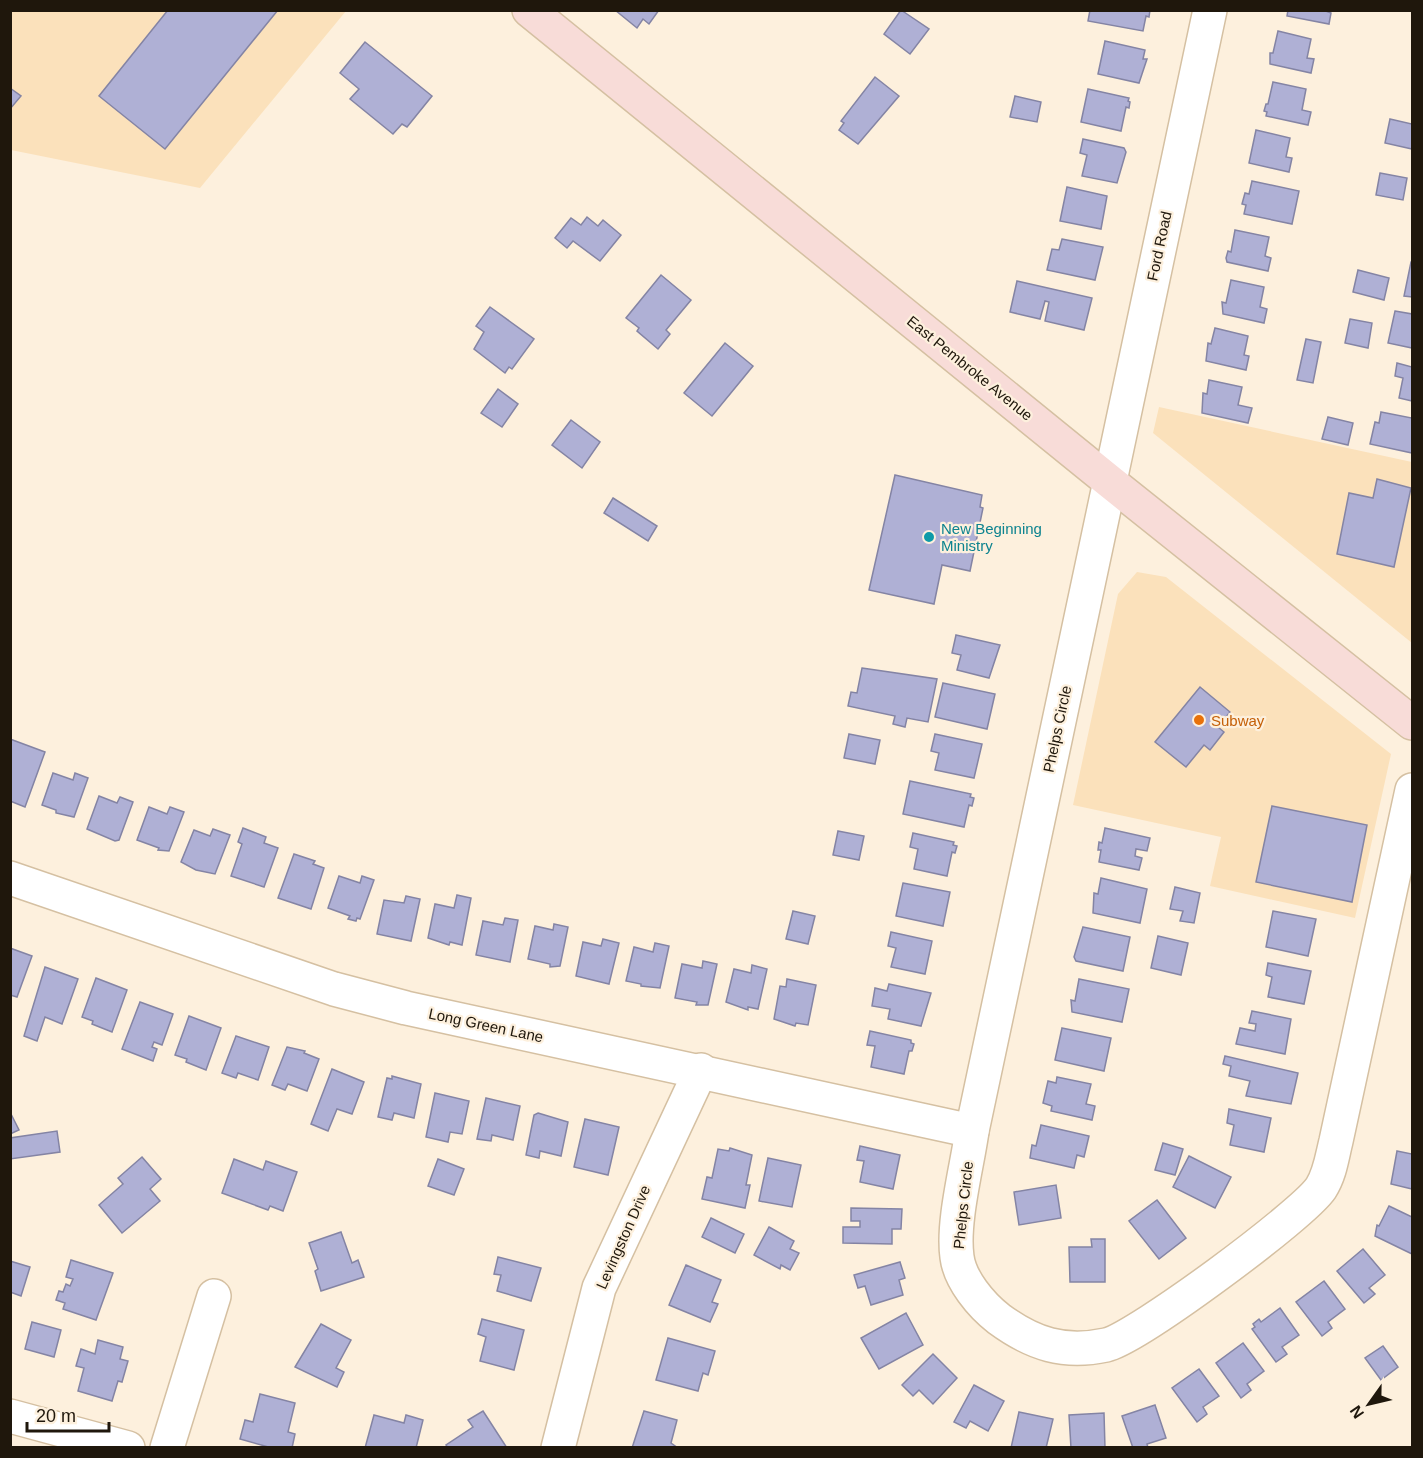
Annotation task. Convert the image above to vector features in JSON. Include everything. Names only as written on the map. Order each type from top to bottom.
[{"type":"main road","name":"East Pembroke Avenue","points":[[529,10],[1109,481],[1413,723]]},
{"type":"street","name":"Ford Road","points":[[1109,481],[1210,10]]},
{"type":"street","name":"Phelps Circle","points":[[1109,481],[972,1131],[956,1237],[957,1259],[966,1281],[978,1299],[996,1316],[1037,1343],[1086,1348],[1122,1340],[1238,1258],[1309,1202],[1328,1177],[1413,790]]},
{"type":"street","name":"Long Green Lane","points":[[10,878],[334,989],[406,1008],[701,1070],[972,1131]]},
{"type":"street","name":"Levingston Drive","points":[[558,1448],[599,1288],[701,1070]]},
{"type":"street","points":[[167,1448],[214,1296]]},
{"type":"street","points":[[10,1416],[128,1448]]},
{"type":"shaded area","points":[[10,11],[346,11],[200,188],[11,150]]},
{"type":"shaded area","points":[[1159,407],[1412,462],[1412,643],[1153,433]]},
{"type":"shaded area","points":[[1137,572],[1166,577],[1391,754],[1355,918],[1210,886],[1221,837],[1073,805],[1118,594]]},
{"type":"building","points":[[168,10],[278,10],[165,149],[99,96]]},
{"type":"building","points":[[615,10],[659,10],[649,24],[643,19],[637,28]]},
{"type":"building","points":[[901,10],[929,29],[910,54],[884,34]]},
{"type":"building","points":[[1090,10],[1150,10],[1149,17],[1146,16],[1143,31],[1088,21]]},
{"type":"building","points":[[1288,10],[1323,10],[1331,13],[1329,24],[1287,16]]},
{"type":"building","points":[[1278,31],[1311,39],[1307,58],[1314,59],[1311,73],[1270,64],[1270,53],[1273,53]]},
{"type":"building","points":[[1105,41],[1145,50],[1143,59],[1147,59],[1139,83],[1098,74]]},
{"type":"building","points":[[365,42],[432,96],[407,127],[402,124],[393,134],[350,99],[359,89],[340,73]]},
{"type":"building","points":[[875,77],[899,96],[858,144],[839,130],[844,123],[841,121]]},
{"type":"building","points":[[1273,82],[1306,89],[1302,110],[1311,112],[1308,125],[1266,116],[1267,112],[1264,111]]},
{"type":"building","points":[[10,88],[21,96],[10,109]]},
{"type":"building","points":[[1088,89],[1129,98],[1129,108],[1126,107],[1121,131],[1081,122]]},
{"type":"building","points":[[1015,96],[1041,102],[1037,122],[1010,117]]},
{"type":"building","points":[[1390,119],[1412,124],[1412,149],[1385,143]]},
{"type":"building","points":[[1256,130],[1290,138],[1286,157],[1292,158],[1289,172],[1249,163]]},
{"type":"building","points":[[1083,139],[1124,148],[1126,152],[1117,183],[1082,176],[1087,155],[1080,153]]},
{"type":"building","points":[[1380,173],[1407,178],[1403,200],[1376,195]]},
{"type":"building","points":[[1252,181],[1299,191],[1292,224],[1244,214],[1246,205],[1242,204],[1245,193],[1249,194]]},
{"type":"building","points":[[1067,187],[1107,196],[1101,229],[1060,221]]},
{"type":"building","points":[[587,217],[598,226],[603,220],[621,235],[600,261],[573,241],[567,248],[555,238],[571,218],[581,225]]},
{"type":"building","points":[[1235,230],[1269,237],[1265,256],[1271,258],[1268,271],[1227,262],[1226,258],[1228,251],[1231,252]]},
{"type":"building","points":[[1062,239],[1103,247],[1095,280],[1047,270],[1052,249],[1059,250]]},
{"type":"building","points":[[1412,262],[1412,297],[1404,296]]},
{"type":"building","points":[[1358,270],[1389,278],[1384,300],[1353,292]]},
{"type":"building","points":[[661,275],[691,300],[666,330],[670,334],[658,349],[637,331],[639,328],[626,318]]},
{"type":"building","points":[[1231,280],[1264,287],[1260,307],[1267,309],[1264,323],[1223,314],[1222,302],[1226,303]]},
{"type":"building","points":[[1017,281],[1092,298],[1084,330],[1045,321],[1049,302],[1045,301],[1040,319],[1010,312]]},
{"type":"building","points":[[490,307],[534,339],[512,369],[509,367],[505,373],[474,349],[484,332],[476,326]]},
{"type":"building","points":[[1395,311],[1412,314],[1412,348],[1388,343]]},
{"type":"building","points":[[1350,319],[1372,323],[1368,348],[1345,343]]},
{"type":"building","points":[[1215,328],[1248,336],[1244,355],[1249,356],[1246,370],[1206,361],[1208,343],[1211,344]]},
{"type":"building","points":[[1306,339],[1321,342],[1313,383],[1297,380]]},
{"type":"building","points":[[725,343],[753,366],[712,416],[684,393]]},
{"type":"building","points":[[1397,363],[1412,367],[1412,401],[1399,398],[1403,378],[1395,376]]},
{"type":"building","points":[[1209,380],[1242,387],[1238,405],[1252,408],[1248,423],[1202,413],[1203,393],[1207,394]]},
{"type":"building","points":[[498,389],[518,404],[502,427],[481,413]]},
{"type":"building","points":[[1381,412],[1412,418],[1412,453],[1370,444],[1375,422],[1379,423]]},
{"type":"building","points":[[1328,417],[1353,423],[1348,445],[1322,439]]},
{"type":"building","points":[[571,420],[600,442],[582,468],[552,445]]},
{"type":"building","name":"New Beginning Ministry","points":[[895,475],[982,495],[980,507],[983,508],[970,571],[942,565],[934,604],[869,590]]},
{"type":"building","points":[[1377,479],[1411,488],[1394,567],[1337,554],[1349,493],[1373,498]]},
{"type":"building","points":[[613,498],[657,526],[648,541],[604,513]]},
{"type":"building","points":[[956,635],[1000,645],[989,678],[957,670],[961,655],[952,653]]},
{"type":"building","points":[[862,668],[937,679],[928,722],[907,718],[905,727],[893,724],[895,716],[848,706],[851,692],[857,693]]},
{"type":"building","points":[[943,683],[995,694],[987,729],[935,717]]},
{"type":"building","name":"Subway","points":[[1200,687],[1230,712],[1218,727],[1224,732],[1210,750],[1204,745],[1186,767],[1155,742]]},
{"type":"building","points":[[849,734],[880,740],[875,764],[844,758]]},
{"type":"building","points":[[935,734],[982,744],[974,778],[935,770],[939,753],[931,751]]},
{"type":"building","points":[[10,739],[45,752],[25,807],[10,801]]},
{"type":"building","points":[[53,773],[73,780],[75,773],[88,778],[74,817],[56,813],[56,810],[42,805]]},
{"type":"building","points":[[910,781],[971,794],[970,797],[974,798],[972,806],[969,805],[964,827],[903,814]]},
{"type":"building","points":[[99,796],[117,803],[120,797],[133,802],[119,840],[115,841],[87,829]]},
{"type":"building","points":[[1272,806],[1367,825],[1352,902],[1256,882]]},
{"type":"building","points":[[149,807],[167,814],[170,807],[184,812],[169,851],[158,850],[159,848],[137,840]]},
{"type":"building","points":[[243,828],[266,837],[264,843],[278,848],[264,887],[231,876],[242,844],[238,842]]},
{"type":"building","points":[[1105,828],[1150,838],[1147,851],[1136,849],[1135,856],[1142,858],[1139,870],[1099,862],[1101,850],[1098,850],[1099,842],[1102,843]]},
{"type":"building","points":[[213,829],[230,835],[215,874],[196,870],[181,862],[194,830],[210,836]]},
{"type":"building","points":[[838,831],[864,836],[859,860],[833,855]]},
{"type":"building","points":[[913,833],[954,842],[953,845],[957,846],[955,853],[952,852],[947,876],[914,869],[918,849],[910,847]]},
{"type":"building","points":[[294,854],[315,861],[313,864],[324,868],[311,909],[278,898]]},
{"type":"building","points":[[339,876],[360,883],[362,876],[374,880],[360,919],[357,918],[356,921],[348,919],[350,916],[328,908]]},
{"type":"building","points":[[1101,878],[1147,889],[1140,923],[1093,913],[1094,893],[1098,894]]},
{"type":"building","points":[[903,883],[950,892],[943,926],[896,916]]},
{"type":"building","points":[[1175,887],[1200,893],[1194,923],[1180,921],[1183,911],[1170,909]]},
{"type":"building","points":[[457,895],[471,898],[462,945],[450,942],[449,945],[428,938],[435,904],[454,908]]},
{"type":"building","points":[[406,896],[420,899],[411,941],[377,934],[384,900],[404,903]]},
{"type":"building","points":[[793,911],[815,916],[808,944],[786,939]]},
{"type":"building","points":[[1273,911],[1316,919],[1308,956],[1266,947]]},
{"type":"building","points":[[505,918],[518,920],[510,962],[476,955],[483,921],[503,925]]},
{"type":"building","points":[[554,924],[568,927],[560,966],[550,967],[550,964],[528,959],[535,926],[553,930]]},
{"type":"building","points":[[1083,927],[1130,937],[1123,971],[1076,961],[1074,957]]},
{"type":"building","points":[[891,932],[932,941],[925,974],[891,967],[896,948],[888,946]]},
{"type":"building","points":[[1158,936],[1188,943],[1181,975],[1151,968]]},
{"type":"building","points":[[603,939],[619,943],[609,984],[576,976],[583,942],[601,946]]},
{"type":"building","points":[[655,943],[669,946],[660,988],[641,986],[641,984],[626,981],[634,947],[653,952]]},
{"type":"building","points":[[10,948],[32,956],[17,997],[10,995]]},
{"type":"building","points":[[703,961],[717,964],[708,1005],[696,1005],[697,1002],[675,998],[682,964],[702,968]]},
{"type":"building","points":[[1268,963],[1311,971],[1304,1004],[1268,997],[1272,977],[1266,975]]},
{"type":"building","points":[[752,965],[767,969],[758,1009],[748,1007],[748,1010],[726,1002],[734,969],[751,973]]},
{"type":"building","points":[[45,967],[78,979],[62,1024],[45,1017],[37,1041],[24,1036]]},
{"type":"building","points":[[96,978],[127,990],[112,1032],[82,1017]]},
{"type":"building","points":[[787,979],[816,985],[808,1025],[796,1023],[795,1026],[774,1019],[780,986],[786,987]]},
{"type":"building","points":[[1079,979],[1129,989],[1122,1022],[1072,1012],[1071,1000],[1075,1001]]},
{"type":"building","points":[[889,984],[931,993],[921,1026],[888,1019],[890,1009],[872,1006],[875,988],[887,991]]},
{"type":"building","points":[[140,1002],[173,1014],[162,1045],[154,1042],[152,1047],[157,1049],[153,1061],[122,1049]]},
{"type":"building","points":[[1252,1011],[1291,1019],[1285,1054],[1236,1044],[1240,1028],[1255,1031],[1256,1024],[1249,1023]]},
{"type":"building","points":[[189,1016],[221,1028],[206,1070],[175,1055]]},
{"type":"building","points":[[1062,1028],[1111,1038],[1104,1071],[1055,1060]]},
{"type":"building","points":[[870,1031],[911,1040],[914,1044],[912,1051],[909,1051],[904,1074],[871,1067],[875,1046],[867,1045]]},
{"type":"building","points":[[236,1036],[269,1047],[258,1080],[238,1073],[236,1078],[222,1073]]},
{"type":"building","points":[[287,1047],[305,1051],[304,1053],[319,1059],[307,1091],[288,1084],[285,1090],[272,1085]]},
{"type":"building","points":[[1225,1056],[1298,1073],[1291,1104],[1246,1096],[1250,1081],[1229,1076],[1231,1066],[1223,1064]]},
{"type":"building","points":[[332,1069],[364,1082],[352,1114],[337,1109],[328,1131],[311,1124]]},
{"type":"building","points":[[392,1076],[421,1084],[414,1118],[394,1113],[392,1120],[378,1117],[387,1078],[392,1079]]},
{"type":"building","points":[[1057,1077],[1091,1084],[1086,1104],[1095,1106],[1092,1120],[1051,1111],[1052,1106],[1043,1103],[1048,1081],[1056,1083]]},
{"type":"building","points":[[435,1093],[469,1101],[462,1134],[450,1132],[448,1142],[426,1137]]},
{"type":"building","points":[[486,1098],[520,1106],[513,1140],[492,1135],[491,1141],[477,1139]]},
{"type":"building","points":[[1229,1109],[1271,1118],[1264,1152],[1230,1145],[1234,1125],[1227,1123]]},
{"type":"building","points":[[10,1112],[19,1130],[10,1134]]},
{"type":"building","points":[[538,1113],[568,1122],[561,1156],[540,1151],[539,1158],[526,1155],[534,1115]]},
{"type":"building","points":[[585,1119],[619,1127],[608,1175],[574,1167]]},
{"type":"building","points":[[1041,1125],[1089,1136],[1084,1157],[1077,1155],[1074,1168],[1030,1158],[1032,1145],[1036,1146]]},
{"type":"building","points":[[57,1131],[60,1152],[10,1159],[10,1138]]},
{"type":"building","points":[[1163,1143],[1183,1149],[1175,1175],[1155,1170]]},
{"type":"building","points":[[860,1146],[900,1155],[893,1189],[860,1182],[864,1161],[857,1160]]},
{"type":"building","points":[[730,1148],[752,1155],[746,1185],[750,1185],[745,1208],[702,1199],[707,1177],[712,1178],[718,1149],[729,1151]]},
{"type":"building","points":[[1397,1151],[1412,1154],[1412,1189],[1391,1184]]},
{"type":"building","points":[[1189,1156],[1231,1177],[1215,1208],[1173,1187]]},
{"type":"building","points":[[142,1157],[161,1179],[150,1189],[160,1201],[122,1233],[99,1205],[123,1184],[118,1178]]},
{"type":"building","points":[[768,1158],[801,1165],[792,1207],[759,1201]]},
{"type":"building","points":[[234,1159],[263,1170],[266,1161],[297,1172],[283,1211],[270,1206],[268,1210],[222,1193]]},
{"type":"building","points":[[438,1159],[464,1169],[454,1195],[428,1186]]},
{"type":"building","points":[[1056,1185],[1061,1218],[1019,1225],[1014,1192]]},
{"type":"building","points":[[1157,1200],[1186,1238],[1159,1259],[1129,1221]]},
{"type":"building","points":[[1389,1206],[1412,1217],[1412,1254],[1375,1236],[1377,1225],[1379,1226]]},
{"type":"building","points":[[851,1208],[902,1209],[901,1229],[892,1229],[892,1244],[843,1243],[843,1227],[860,1227],[860,1221],[851,1221]]},
{"type":"building","points":[[711,1218],[744,1234],[735,1253],[702,1237]]},
{"type":"building","points":[[769,1227],[794,1241],[790,1249],[799,1253],[790,1270],[781,1265],[780,1269],[754,1255]]},
{"type":"building","points":[[341,1232],[352,1263],[358,1260],[364,1277],[321,1291],[315,1271],[318,1269],[309,1243]]},
{"type":"building","points":[[1091,1239],[1105,1239],[1105,1282],[1070,1282],[1069,1247],[1092,1247]]},
{"type":"building","points":[[1363,1249],[1385,1275],[1369,1288],[1375,1294],[1364,1303],[1337,1271]]},
{"type":"building","points":[[498,1257],[541,1268],[531,1301],[497,1291],[501,1275],[494,1274]]},
{"type":"building","points":[[71,1260],[113,1273],[96,1320],[63,1309],[65,1303],[56,1300],[59,1291],[63,1292],[66,1284],[70,1286],[73,1279],[66,1277]]},
{"type":"building","points":[[10,1261],[30,1267],[21,1296],[10,1292]]},
{"type":"building","points":[[900,1262],[905,1278],[899,1280],[903,1295],[871,1305],[865,1286],[858,1288],[854,1275]]},
{"type":"building","points":[[686,1265],[721,1280],[712,1302],[718,1304],[710,1322],[669,1305]]},
{"type":"building","points":[[1324,1281],[1345,1309],[1328,1322],[1332,1328],[1322,1336],[1296,1302]]},
{"type":"building","points":[[1280,1308],[1299,1335],[1282,1347],[1287,1354],[1276,1362],[1252,1329],[1255,1327],[1253,1324],[1259,1319],[1261,1322]]},
{"type":"building","points":[[906,1313],[923,1345],[879,1369],[861,1338]]},
{"type":"building","points":[[482,1319],[524,1330],[514,1370],[480,1361],[486,1337],[478,1334]]},
{"type":"building","points":[[32,1322],[61,1330],[54,1357],[25,1349]]},
{"type":"building","points":[[321,1324],[351,1340],[336,1368],[344,1372],[337,1387],[295,1367]]},
{"type":"building","points":[[668,1338],[715,1351],[708,1375],[703,1373],[698,1391],[656,1380]]},
{"type":"building","points":[[98,1340],[123,1347],[120,1359],[128,1361],[122,1382],[118,1381],[112,1401],[78,1391],[84,1368],[76,1366],[81,1349],[95,1354]]},
{"type":"building","points":[[1243,1343],[1264,1371],[1247,1384],[1251,1390],[1241,1398],[1216,1363]]},
{"type":"building","points":[[1383,1346],[1398,1367],[1381,1380],[1365,1358]]},
{"type":"building","points":[[933,1354],[957,1378],[933,1404],[919,1390],[913,1396],[902,1385]]},
{"type":"building","points":[[1199,1369],[1219,1396],[1203,1407],[1207,1414],[1197,1422],[1172,1388]]},
{"type":"building","points":[[974,1385],[1004,1401],[988,1431],[970,1421],[966,1428],[954,1422]]},
{"type":"building","points":[[260,1394],[295,1403],[288,1432],[295,1434],[292,1448],[272,1448],[240,1439],[245,1420],[253,1422]]},
{"type":"building","points":[[1155,1405],[1166,1438],[1147,1444],[1148,1448],[1133,1448],[1122,1416]]},
{"type":"building","points":[[483,1411],[507,1448],[448,1448],[446,1445],[473,1427],[468,1420]]},
{"type":"building","points":[[644,1411],[677,1420],[671,1443],[678,1448],[632,1448]]},
{"type":"building","points":[[1019,1412],[1053,1419],[1046,1448],[1011,1448]]},
{"type":"building","points":[[1104,1413],[1105,1448],[1071,1448],[1069,1415]]},
{"type":"building","points":[[374,1415],[404,1423],[406,1415],[423,1420],[416,1448],[365,1448]]},
{"type":"place","name":"New Beginning Ministry","points":[[929,537]]},
{"type":"place","name":"Subway","points":[[1199,720]]}]
